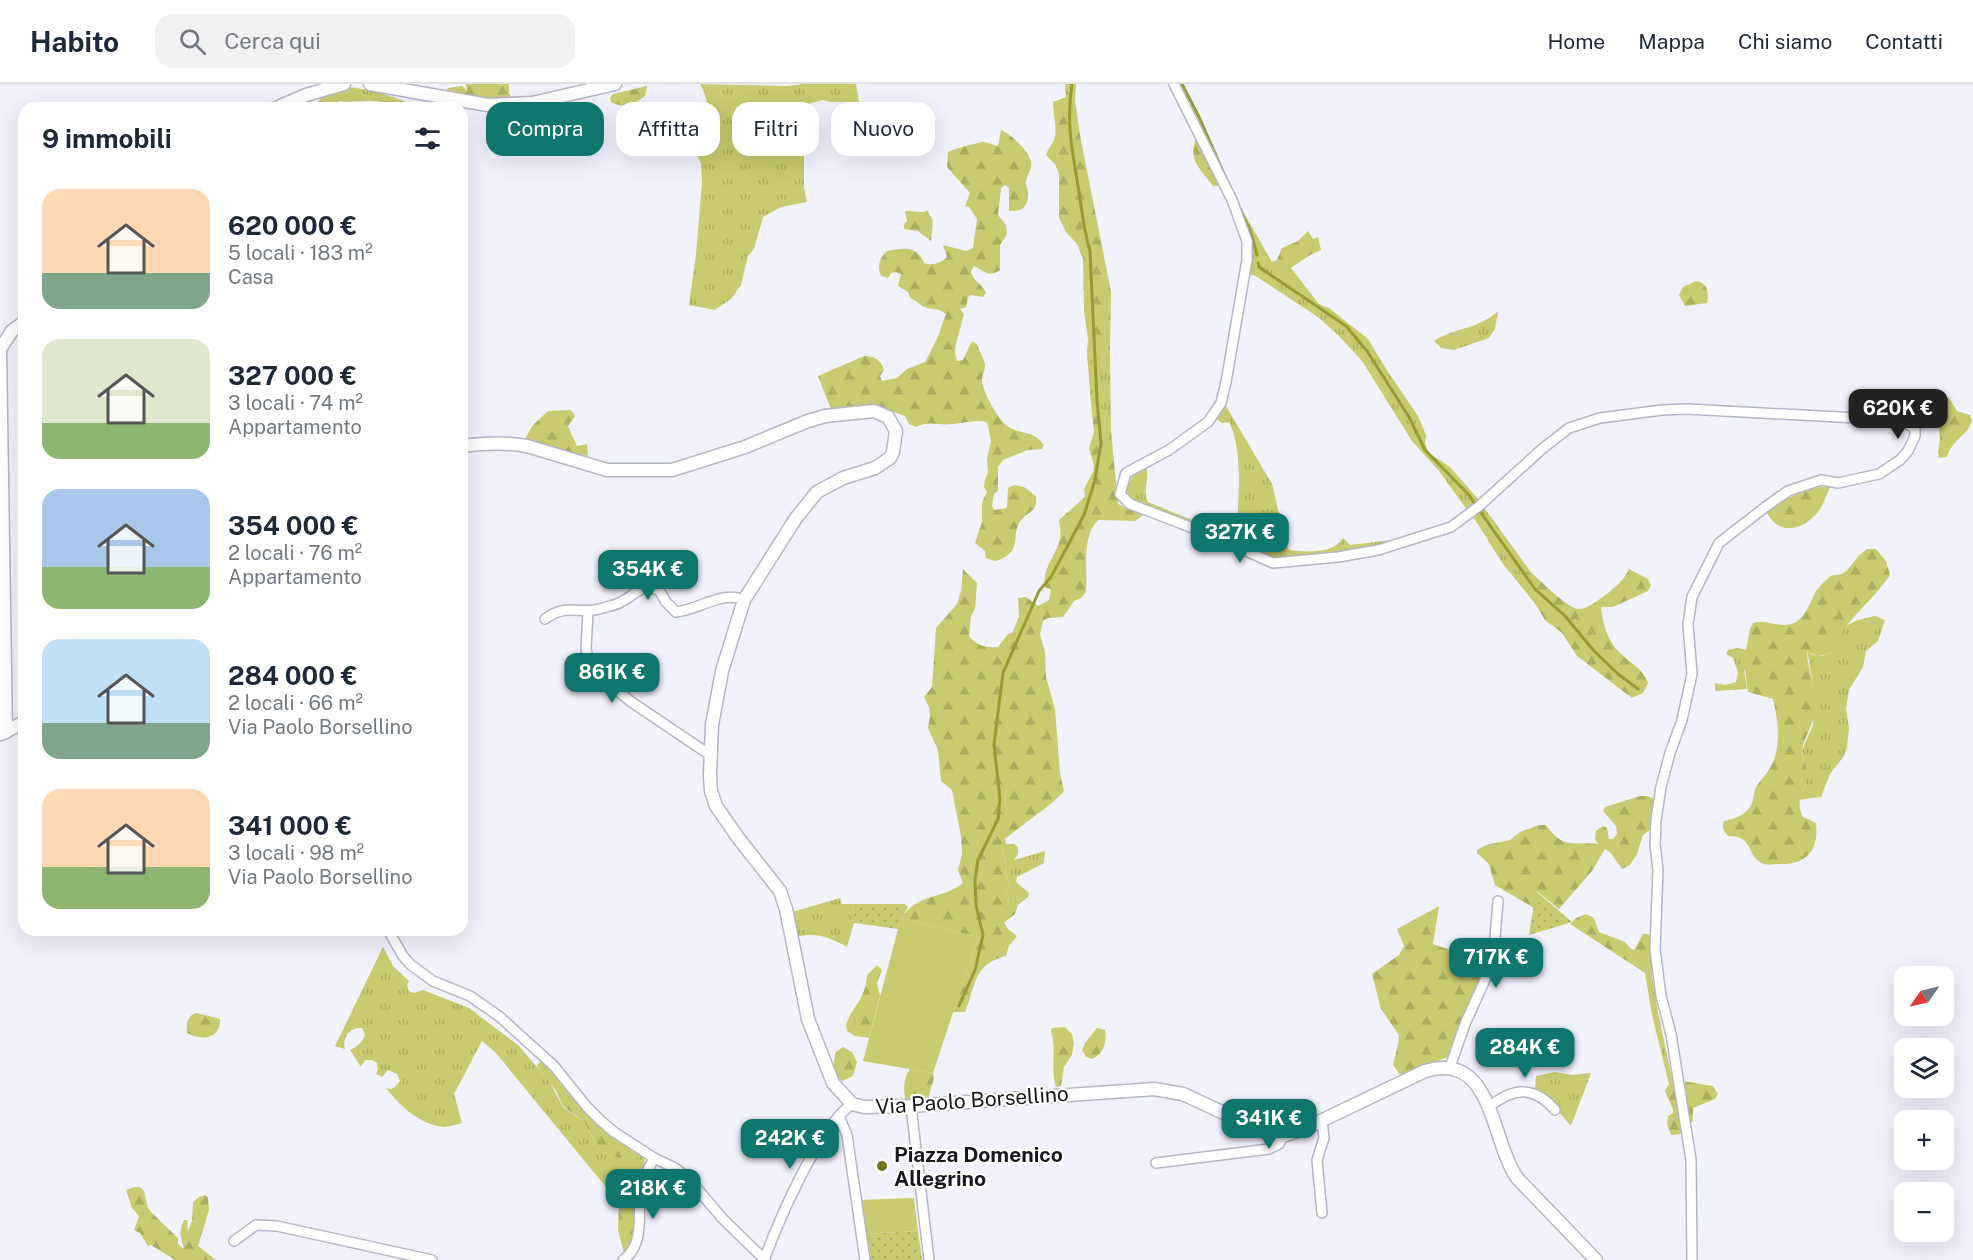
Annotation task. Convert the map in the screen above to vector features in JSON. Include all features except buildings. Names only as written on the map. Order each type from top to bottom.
[{"type":"street","points":[[290,102],[344,84]]},
{"type":"street","points":[[370,84],[488,105],[532,103],[615,84]]},
{"type":"street","points":[[1174,84],[1232,200],[1247,241],[1247,260],[1221,403],[1208,422],[1168,450],[1126,473],[1120,494],[1130,504],[1273,563],[1316,559],[1378,550],[1451,526],[1478,507],[1542,449],[1569,428],[1600,418],[1687,409],[1895,420],[1904,422],[1915,429],[1915,436],[1908,451],[1900,460],[1879,474],[1838,483],[1821,480],[1788,491],[1768,505],[1719,543],[1692,597],[1688,624],[1692,674],[1682,720],[1661,787],[1655,844],[1658,870],[1655,949],[1661,996],[1671,1034],[1691,1160],[1692,1260]]},
{"type":"street","points":[[18,327],[0,349],[3,733],[18,725]]},
{"type":"street","name":"Via Paolo Borsellino","points":[[468,445],[514,443],[608,470],[672,470],[754,444],[808,420],[874,411],[888,417],[896,431],[890,458],[875,468],[843,478],[818,492],[796,518],[744,600],[722,671],[712,725],[711,791],[716,806],[780,891],[786,909],[808,1019],[833,1083],[852,1104],[864,1107],[911,1106],[1154,1089],[1184,1094],[1246,1125],[1269,1134],[1283,1136]]},
{"type":"street","points":[[544,620],[558,611],[568,609],[588,611],[621,603],[638,590],[648,587],[659,590],[676,612],[696,608],[730,596],[744,600]]},
{"type":"street","points":[[588,611],[586,649],[590,668],[630,701],[710,755]]},
{"type":"street","points":[[1450,1066],[1465,1024],[1492,962],[1498,901]]},
{"type":"street","points":[[391,936],[411,965],[433,981],[470,996],[500,1017],[554,1066],[587,1107],[614,1132],[654,1158],[675,1168],[688,1179],[722,1218],[765,1260],[778,1222],[797,1184],[819,1145],[839,1116],[852,1104]]},
{"type":"street","points":[[1156,1163],[1269,1149],[1279,1144],[1283,1136],[1322,1121],[1425,1071],[1450,1066],[1462,1071],[1472,1081],[1490,1106],[1508,1165],[1517,1178],[1596,1260]]},
{"type":"street","points":[[1490,1106],[1514,1092],[1533,1093],[1545,1098],[1555,1110]]},
{"type":"street","points":[[911,1106],[929,1260]]},
{"type":"street","points":[[839,1116],[849,1143],[865,1260]]},
{"type":"street","points":[[1322,1121],[1324,1138],[1317,1160],[1322,1213]]},
{"type":"street","points":[[623,1260],[634,1248],[639,1232],[642,1185],[654,1158]]},
{"type":"street","points":[[234,1241],[256,1225],[277,1227],[432,1260]]},
{"type":"green space","points":[[466,84],[509,84],[509,93],[514,101],[486,103],[446,92],[448,88],[462,86],[467,91]]},
{"type":"green space","points":[[700,84],[788,86],[856,84],[859,102],[823,100],[815,102],[732,102],[732,156],[804,156],[804,188],[807,202],[781,207],[763,217],[754,249],[748,256],[741,285],[731,299],[715,310],[689,305],[702,183],[701,164],[698,156],[720,156],[720,102],[707,102]]},
{"type":"green space","points":[[1065,84],[1076,84],[1075,100],[1080,135],[1111,292],[1110,351],[1102,356],[1087,352],[1083,258],[1077,244],[1066,232],[1059,218],[1059,174],[1055,164],[1046,155],[1055,137],[1053,102],[1066,97]]},
{"type":"green space","points":[[647,86],[645,96],[635,102],[611,102],[610,98],[613,94]]},
{"type":"green space","points":[[348,87],[364,89],[406,102],[318,102],[323,96]]},
{"type":"green space","points":[[1001,130],[1019,144],[1030,159],[1031,168],[1026,183],[1028,200],[1022,209],[1009,211],[1009,188],[1005,185],[1001,188],[998,215],[1006,225],[1007,234],[1000,245],[1000,270],[990,274],[974,266],[971,271],[986,293],[983,297],[971,295],[968,297],[966,307],[960,309],[964,314],[955,353],[957,361],[963,360],[972,341],[977,344],[985,364],[983,385],[995,411],[1007,426],[1031,434],[1044,445],[1042,449],[1028,450],[1003,460],[998,467],[998,491],[994,494],[992,506],[995,510],[1007,508],[1008,488],[1014,485],[1024,487],[1036,496],[1036,502],[1033,509],[1019,523],[1012,551],[995,561],[986,558],[985,551],[975,543],[982,522],[982,502],[987,492],[984,487],[988,473],[987,459],[991,441],[987,422],[930,424],[916,427],[909,424],[905,416],[885,409],[832,412],[818,376],[864,356],[879,361],[884,370],[880,376],[882,381],[897,378],[907,369],[925,362],[946,314],[925,307],[910,298],[908,292],[898,286],[901,274],[891,273],[888,278],[881,276],[880,263],[887,251],[893,250],[909,249],[918,253],[924,263],[930,264],[947,257],[943,245],[966,251],[973,248],[977,219],[969,207],[965,206],[970,193],[947,167],[948,152],[983,142],[998,146]]},
{"type":"green space","points":[[1197,135],[1221,186],[1213,186],[1196,163],[1193,151]]},
{"type":"green space","points":[[1236,199],[1272,262],[1277,260],[1283,266],[1291,268],[1319,304],[1329,308],[1368,339],[1418,416],[1426,435],[1425,443],[1429,453],[1450,467],[1479,500],[1467,510],[1439,471],[1412,441],[1362,361],[1339,336],[1318,317],[1254,275],[1247,276],[1249,260]]},
{"type":"green space","points":[[927,210],[933,221],[931,241],[918,231],[904,229],[907,221],[905,211],[924,212]]},
{"type":"green space","points":[[1308,231],[1313,239],[1318,237],[1321,250],[1291,268],[1279,264],[1277,260],[1282,248],[1298,241]]},
{"type":"green space","points":[[1696,281],[1707,289],[1707,303],[1685,306],[1679,295],[1683,287]]},
{"type":"green space","points":[[1498,311],[1495,329],[1489,338],[1454,350],[1441,348],[1434,341],[1483,322]]},
{"type":"green space","points":[[1110,351],[1111,431],[1106,429],[1104,422],[1106,412],[1091,404],[1087,352],[1099,356]]},
{"type":"green space","points":[[1938,396],[1949,398],[1957,411],[1970,415],[1972,421],[1947,457],[1939,458],[1940,438],[1935,401]]},
{"type":"green space","points":[[1091,404],[1106,412],[1104,422],[1106,429],[1111,431],[1118,504],[1143,515],[1135,521],[1098,520],[1089,535],[1087,544],[1086,592],[1074,601],[1063,617],[1048,618],[1043,621],[1040,634],[1045,653],[1046,677],[1055,709],[1060,773],[1064,791],[1052,803],[1002,841],[1006,874],[1010,884],[1005,897],[1010,901],[1028,897],[1018,905],[1015,914],[1004,923],[1017,936],[1009,946],[1006,956],[987,964],[981,970],[965,1012],[953,1012],[978,937],[901,918],[922,900],[946,892],[963,883],[958,870],[962,854],[961,836],[952,790],[941,781],[938,750],[928,728],[929,707],[924,697],[932,687],[936,628],[957,604],[963,569],[977,583],[975,609],[971,616],[969,636],[982,646],[998,647],[1008,634],[1012,633],[1019,617],[1018,598],[1026,597],[1038,606],[1049,600],[1051,589],[1046,588],[1044,582],[1060,539],[1059,520],[1085,497],[1084,489],[1093,472],[1094,465],[1089,448],[1094,432]]},
{"type":"green space","points":[[1226,406],[1272,484],[1289,550],[1326,549],[1333,547],[1343,538],[1350,545],[1407,540],[1301,558],[1272,559],[1236,544],[1239,482],[1237,449],[1229,422],[1222,423],[1215,418],[1222,407]]},
{"type":"green space","points":[[571,410],[575,416],[568,426],[577,446],[587,444],[588,456],[524,441],[532,426],[548,411]]},
{"type":"green space","points":[[1144,466],[1147,471],[1146,498],[1148,502],[1210,528],[1209,533],[1150,509],[1130,496],[1126,489],[1133,475]]},
{"type":"green space","points":[[1819,487],[1830,487],[1820,509],[1807,522],[1800,526],[1785,528],[1771,520],[1766,511],[1791,497]]},
{"type":"green space","points":[[1483,506],[1530,571],[1522,574],[1517,581],[1503,564],[1472,515]]},
{"type":"green space","points":[[1867,549],[1876,549],[1886,561],[1890,575],[1844,630],[1832,652],[1818,656],[1807,650],[1816,706],[1802,750],[1807,780],[1800,799],[1800,810],[1803,817],[1816,823],[1816,840],[1810,853],[1798,862],[1764,864],[1757,860],[1746,842],[1737,837],[1728,836],[1723,826],[1724,821],[1738,817],[1749,809],[1756,787],[1774,760],[1778,743],[1775,707],[1773,699],[1748,692],[1745,671],[1741,666],[1742,658],[1733,658],[1726,654],[1728,650],[1737,648],[1746,650],[1753,623],[1789,625],[1799,620],[1821,585],[1831,576],[1845,572]]},
{"type":"green space","points":[[1629,569],[1648,579],[1651,585],[1648,591],[1613,607],[1601,607],[1605,627],[1613,645],[1641,671],[1648,683],[1643,693],[1632,698],[1577,656],[1562,633],[1545,620],[1517,581],[1522,573],[1530,571],[1568,604],[1581,609],[1611,591]]},
{"type":"green space","points":[[1875,616],[1885,620],[1878,641],[1866,651],[1863,667],[1849,690],[1846,709],[1849,728],[1844,756],[1830,774],[1821,797],[1798,800],[1805,787],[1807,773],[1802,750],[1813,725],[1814,691],[1807,649],[1812,655],[1822,656],[1832,652],[1839,635],[1847,626],[1858,620]]},
{"type":"green space","points":[[1733,658],[1742,658],[1747,689],[1715,691],[1715,683],[1725,685],[1736,682],[1738,672]]},
{"type":"green space","points":[[1640,796],[1655,799],[1650,830],[1643,835],[1637,854],[1630,865],[1622,869],[1610,852],[1605,849],[1592,871],[1559,909],[1537,891],[1534,908],[1495,885],[1489,864],[1477,853],[1477,850],[1486,845],[1510,840],[1520,832],[1539,825],[1546,825],[1558,838],[1569,843],[1598,844],[1595,839],[1596,831],[1603,826],[1607,828],[1609,839],[1613,839],[1617,834],[1616,826],[1603,811],[1605,807]]},
{"type":"green space","points":[[1005,839],[1006,844],[1014,844],[1018,847],[1018,854],[1014,860],[1045,851],[1044,863],[1017,877],[1016,882],[1029,893],[1028,897],[1010,901],[1005,897],[1010,884],[1002,847],[1002,841]]},
{"type":"green space","points":[[1536,891],[1572,922],[1529,935]]},
{"type":"green space","points":[[840,898],[842,904],[853,904],[854,923],[847,947],[822,936],[796,937],[792,912]]},
{"type":"green space","points":[[853,904],[905,904],[908,907],[901,918],[898,929],[854,923]]},
{"type":"green space","points":[[1439,906],[1433,944],[1485,962],[1486,967],[1450,1056],[1401,1076],[1393,1065],[1399,1035],[1381,1009],[1372,974],[1399,955],[1404,946],[1397,929]]},
{"type":"green space","points":[[1586,914],[1594,918],[1599,932],[1625,942],[1631,949],[1634,950],[1643,934],[1652,937],[1652,975],[1658,1013],[1652,1015],[1645,973],[1570,924],[1576,918]]},
{"type":"green space","points":[[901,918],[978,937],[933,1073],[863,1061]]},
{"type":"green space","points":[[383,947],[393,966],[409,981],[407,985],[409,991],[414,993],[423,990],[469,1008],[518,1045],[549,1081],[563,1107],[584,1122],[596,1144],[619,1158],[642,1154],[644,1167],[639,1181],[619,1203],[496,1053],[482,1041],[454,1094],[462,1123],[444,1127],[419,1118],[391,1094],[386,1088],[395,1087],[400,1081],[397,1074],[388,1070],[382,1077],[376,1074],[377,1063],[372,1060],[365,1060],[361,1067],[350,1050],[364,1038],[362,1028],[350,1031],[345,1041],[345,1049],[335,1046]]},
{"type":"green space","points":[[877,965],[882,970],[877,983],[880,996],[869,1038],[855,1036],[847,1031],[846,1024],[862,996],[867,975]]},
{"type":"green space","points":[[196,1013],[220,1019],[214,1034],[209,1037],[198,1037],[187,1033],[188,1021]]},
{"type":"green space","points":[[1658,1013],[1673,1083],[1669,1084],[1652,1015]]},
{"type":"green space","points":[[1065,1027],[1072,1034],[1074,1043],[1072,1055],[1064,1067],[1061,1086],[1056,1087],[1051,1031],[1052,1028]]},
{"type":"green space","points":[[1097,1028],[1105,1030],[1106,1039],[1102,1051],[1092,1059],[1086,1057],[1082,1050]]},
{"type":"green space","points":[[843,1047],[852,1052],[857,1062],[853,1076],[842,1081],[834,1072],[834,1064],[836,1052]]},
{"type":"green space","points":[[540,1061],[591,1116],[642,1154],[631,1160],[626,1157],[619,1158],[596,1144],[584,1122],[563,1106],[556,1091],[537,1066]]},
{"type":"green space","points":[[910,1069],[933,1073],[934,1078],[927,1102],[906,1104],[905,1082]]},
{"type":"green space","points":[[1555,1072],[1572,1075],[1591,1073],[1571,1126],[1546,1097],[1535,1089],[1536,1076]]},
{"type":"green space","points":[[1683,1081],[1713,1086],[1718,1094],[1715,1099],[1693,1108],[1693,1121],[1687,1127]]},
{"type":"green space","points":[[1670,1083],[1677,1085],[1683,1131],[1681,1134],[1671,1135],[1667,1124],[1668,1116],[1673,1113],[1665,1090]]},
{"type":"green space","points":[[639,1175],[643,1178],[634,1244],[624,1253],[618,1230],[619,1203],[631,1190],[635,1177]]},
{"type":"green space","points":[[140,1187],[144,1191],[148,1208],[178,1238],[178,1244],[184,1249],[181,1238],[182,1224],[184,1220],[187,1220],[188,1231],[192,1221],[193,1202],[205,1195],[208,1197],[209,1210],[198,1246],[216,1260],[175,1260],[151,1245],[148,1246],[140,1233],[134,1230],[139,1216],[132,1208],[126,1190]]},
{"type":"green space","points":[[914,1198],[918,1231],[864,1234],[859,1200]]},
{"type":"green space","points":[[918,1231],[922,1260],[867,1260],[864,1234]]},
{"type":"waterway","points":[[959,1006],[975,970],[983,935],[976,905],[975,880],[978,860],[998,819],[1000,799],[994,744],[1003,673],[1039,591],[1051,577],[1084,515],[1095,480],[1101,443],[1090,251],[1070,136],[1072,84]]},
{"type":"waterway","points":[[1182,84],[1225,176]]},
{"type":"waterway","points":[[1238,204],[1251,233],[1257,255]]},
{"type":"waterway","points":[[1258,263],[1259,267],[1346,326],[1367,351],[1409,417],[1425,450],[1474,503]]},
{"type":"waterway","points":[[1479,510],[1535,589],[1565,616],[1594,651],[1638,689]]},
{"type":"place","name":"Piazza Domenico Allegrino","points":[[882,1166]]}]
